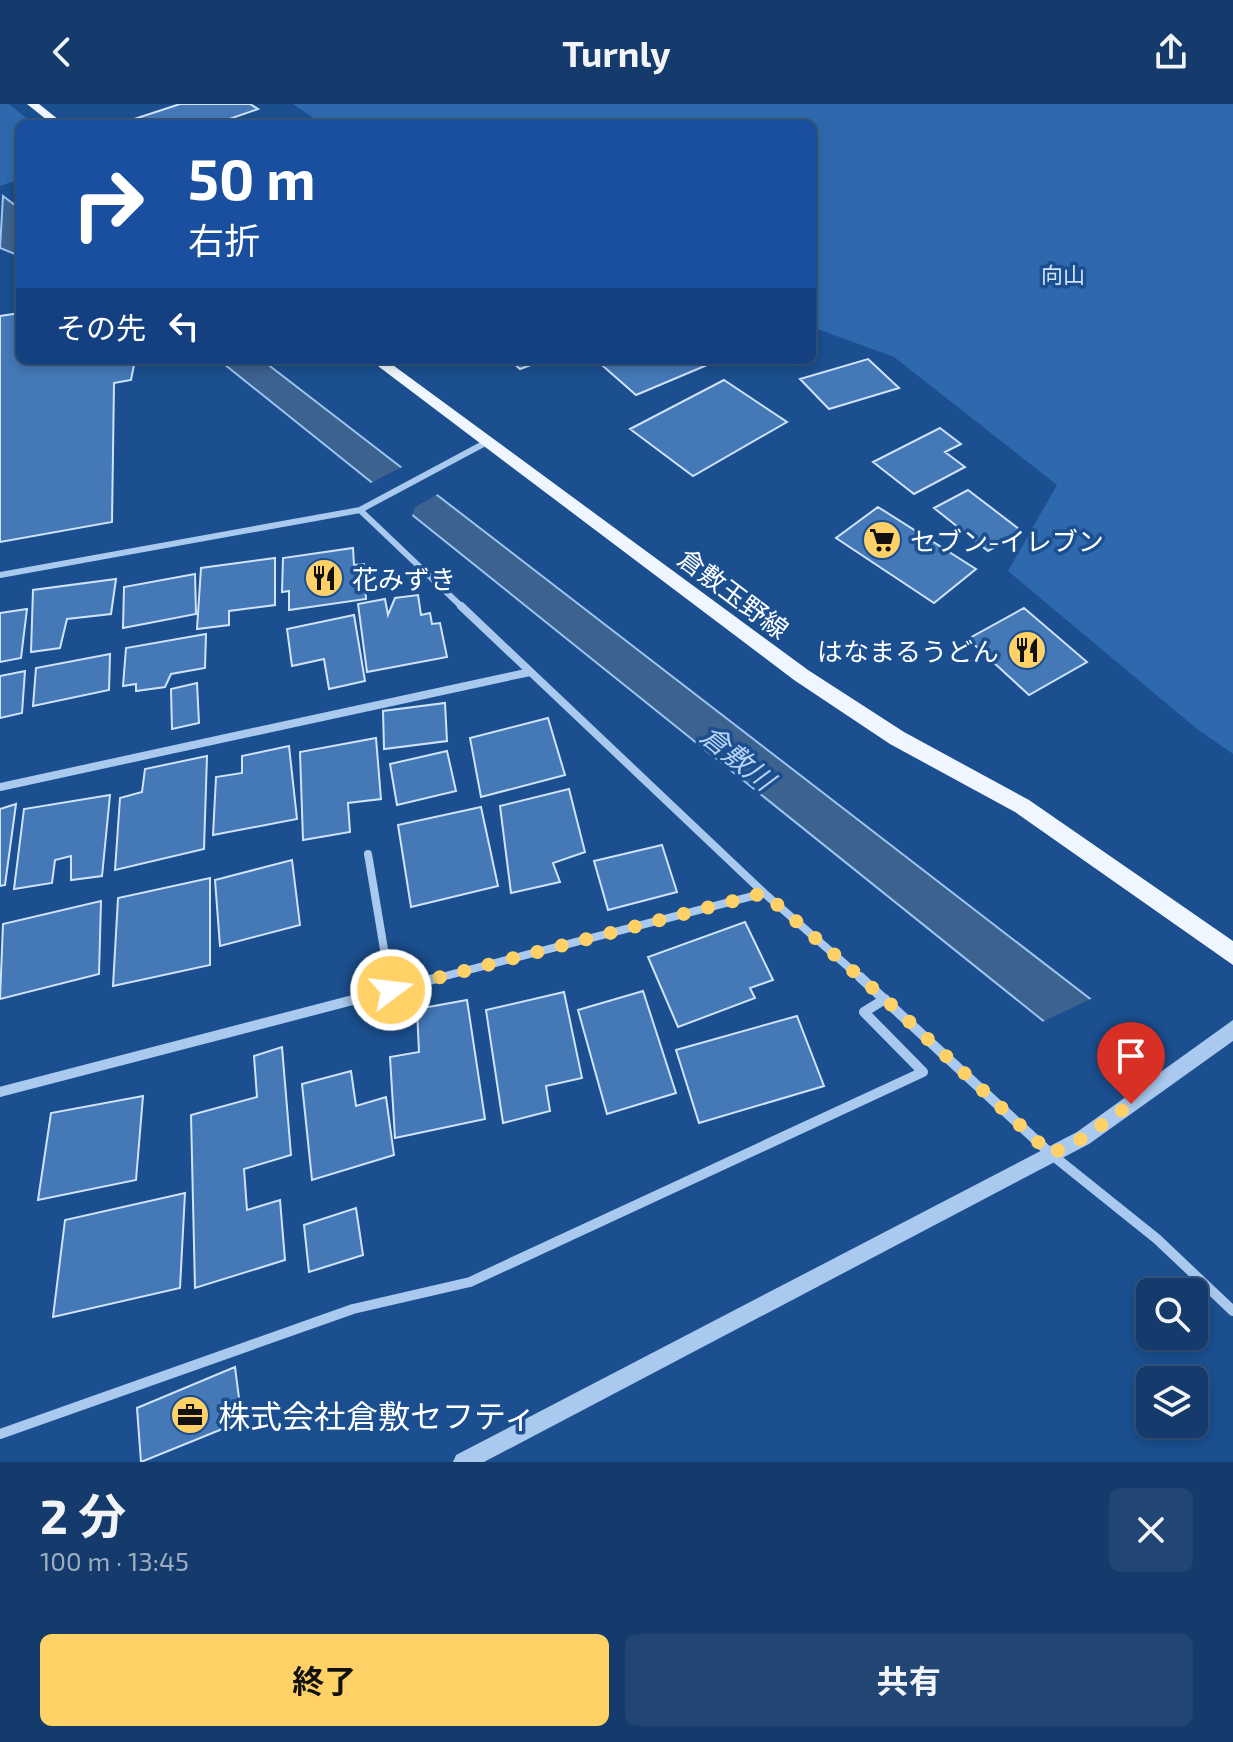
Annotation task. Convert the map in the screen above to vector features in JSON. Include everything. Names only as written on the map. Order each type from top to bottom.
[{"type":"main road","points":[[32,104],[54,120]]},
{"type":"main road","name":"倉敷玉野線","points":[[382,364],[801,675],[897,738],[1022,806],[1233,954]]},
{"type":"street","points":[[0,575],[360,510],[487,442]]},
{"type":"street","points":[[360,510],[764,893],[885,999],[1051,1154],[1157,1239],[1233,1311]]},
{"type":"street","points":[[0,787],[530,672]]},
{"type":"street","points":[[368,854],[391,990]]},
{"type":"street","points":[[0,1092],[764,893]]},
{"type":"street","points":[[0,1434],[353,1309],[470,1282],[923,1072],[864,1012],[885,999]]},
{"type":"street","points":[[463,1462],[1083,1138],[1230,1031]]},
{"type":"green space","points":[[0,104],[9,104],[29,120],[16,120],[16,182],[0,186]]},
{"type":"green space","name":"向山","points":[[293,104],[1233,104],[1233,754],[1197,729],[1008,571],[1057,485],[894,357],[816,328],[816,120],[316,120]]},
{"type":"water","points":[[3,196],[16,206],[16,254],[0,248]]},
{"type":"water","name":"倉敷川","points":[[224,364],[267,364],[1233,1109],[1233,1173]]},
{"type":"pier","points":[[404,466],[438,494],[415,507],[411,519],[365,486]]},
{"type":"pier","points":[[1097,996],[1233,1104],[1233,1177],[1038,1024]]},
{"type":"building","points":[[180,104],[250,104],[258,109],[226,120],[131,120]]},
{"type":"building","points":[[16,314],[16,364],[134,364],[131,380],[114,383],[112,522],[0,542],[0,316]]},
{"type":"building","points":[[868,359],[899,388],[829,409],[800,379]]},
{"type":"building","points":[[514,364],[533,364],[520,369]]},
{"type":"building","points":[[607,364],[710,364],[636,395],[603,366]]},
{"type":"building","points":[[724,380],[787,422],[693,476],[630,429]]},
{"type":"building","points":[[940,428],[961,444],[945,452],[965,467],[914,494],[873,462]]},
{"type":"building","points":[[968,490],[1023,532],[988,551],[934,508]]},
{"type":"building","points":[[878,507],[976,569],[934,603],[836,538]]},
{"type":"building","name":"花みずき","points":[[353,548],[354,565],[364,564],[366,599],[289,610],[289,591],[282,592],[283,558]]},
{"type":"building","points":[[275,558],[275,605],[229,611],[229,625],[197,629],[201,568]]},
{"type":"building","points":[[195,574],[196,614],[123,628],[124,587]]},
{"type":"building","points":[[116,579],[111,614],[67,619],[60,648],[31,652],[33,590]]},
{"type":"building","points":[[418,595],[421,615],[430,613],[432,624],[440,623],[447,657],[367,672],[358,604],[385,599],[388,615],[395,598]]},
{"type":"building","name":"はなまるうどん","points":[[1024,608],[1087,662],[1029,695],[968,639]]},
{"type":"building","points":[[27,609],[21,658],[0,662],[0,613]]},
{"type":"building","points":[[354,615],[365,681],[329,689],[324,659],[292,666],[287,629]]},
{"type":"building","points":[[206,634],[205,668],[171,674],[165,687],[136,691],[136,684],[123,686],[126,648]]},
{"type":"building","points":[[110,654],[109,690],[33,706],[36,668]]},
{"type":"building","points":[[25,671],[22,713],[0,718],[0,676]]},
{"type":"building","points":[[197,683],[199,723],[172,729],[171,689]]},
{"type":"building","points":[[445,703],[447,741],[384,749],[383,711]]},
{"type":"building","points":[[548,718],[565,775],[481,797],[470,738]]},
{"type":"building","points":[[376,738],[381,799],[348,803],[350,832],[303,840],[300,752]]},
{"type":"building","points":[[289,746],[297,819],[213,835],[216,777],[242,773],[242,756]]},
{"type":"building","points":[[447,751],[456,791],[397,805],[390,764]]},
{"type":"building","points":[[207,756],[204,849],[115,870],[120,798],[142,792],[145,769]]},
{"type":"building","points":[[569,789],[585,852],[553,863],[560,882],[511,893],[500,806]]},
{"type":"building","points":[[110,795],[102,876],[71,880],[71,856],[55,860],[52,883],[14,889],[24,809]]},
{"type":"building","points":[[16,804],[5,885],[0,886],[0,809]]},
{"type":"building","points":[[481,807],[498,886],[411,907],[398,825]]},
{"type":"building","points":[[662,845],[677,892],[608,910],[594,861]]},
{"type":"building","points":[[292,860],[300,925],[220,946],[215,880]]},
{"type":"building","points":[[210,878],[210,965],[113,986],[118,898]]},
{"type":"building","points":[[101,901],[99,974],[0,999],[3,924]]},
{"type":"building","points":[[745,922],[773,980],[750,988],[755,998],[678,1027],[648,957]]},
{"type":"building","points":[[643,991],[676,1093],[607,1114],[578,1010]]},
{"type":"building","points":[[564,992],[582,1078],[546,1086],[550,1111],[503,1123],[486,1010]]},
{"type":"building","points":[[467,1000],[485,1119],[395,1138],[390,1057],[419,1052],[417,1009]]},
{"type":"building","points":[[797,1016],[824,1086],[699,1123],[676,1050]]},
{"type":"building","points":[[282,1047],[291,1155],[244,1169],[247,1210],[280,1200],[285,1260],[195,1288],[191,1115],[257,1097],[254,1056]]},
{"type":"building","points":[[351,1071],[356,1106],[386,1097],[394,1155],[312,1180],[302,1084]]},
{"type":"building","points":[[143,1096],[136,1180],[38,1200],[51,1113]]},
{"type":"building","points":[[185,1193],[180,1288],[53,1317],[65,1220]]},
{"type":"building","points":[[356,1208],[363,1255],[309,1272],[304,1225]]},
{"type":"building","name":"株式会社倉敷セフティ","points":[[235,1367],[242,1421],[141,1462],[137,1408]]},
{"type":"place","name":"セブン-イレブン","points":[[882,540]]},
{"type":"place","name":"花みずき","points":[[324,578]]},
{"type":"place","name":"はなまるうどん","points":[[1027,650]]},
{"type":"place","name":"株式会社倉敷セフティ","points":[[190,1415]]},
{"type":"route","points":[[391,990],[764,893],[885,999],[1051,1154],[1083,1138],[1131,1104]]}]
